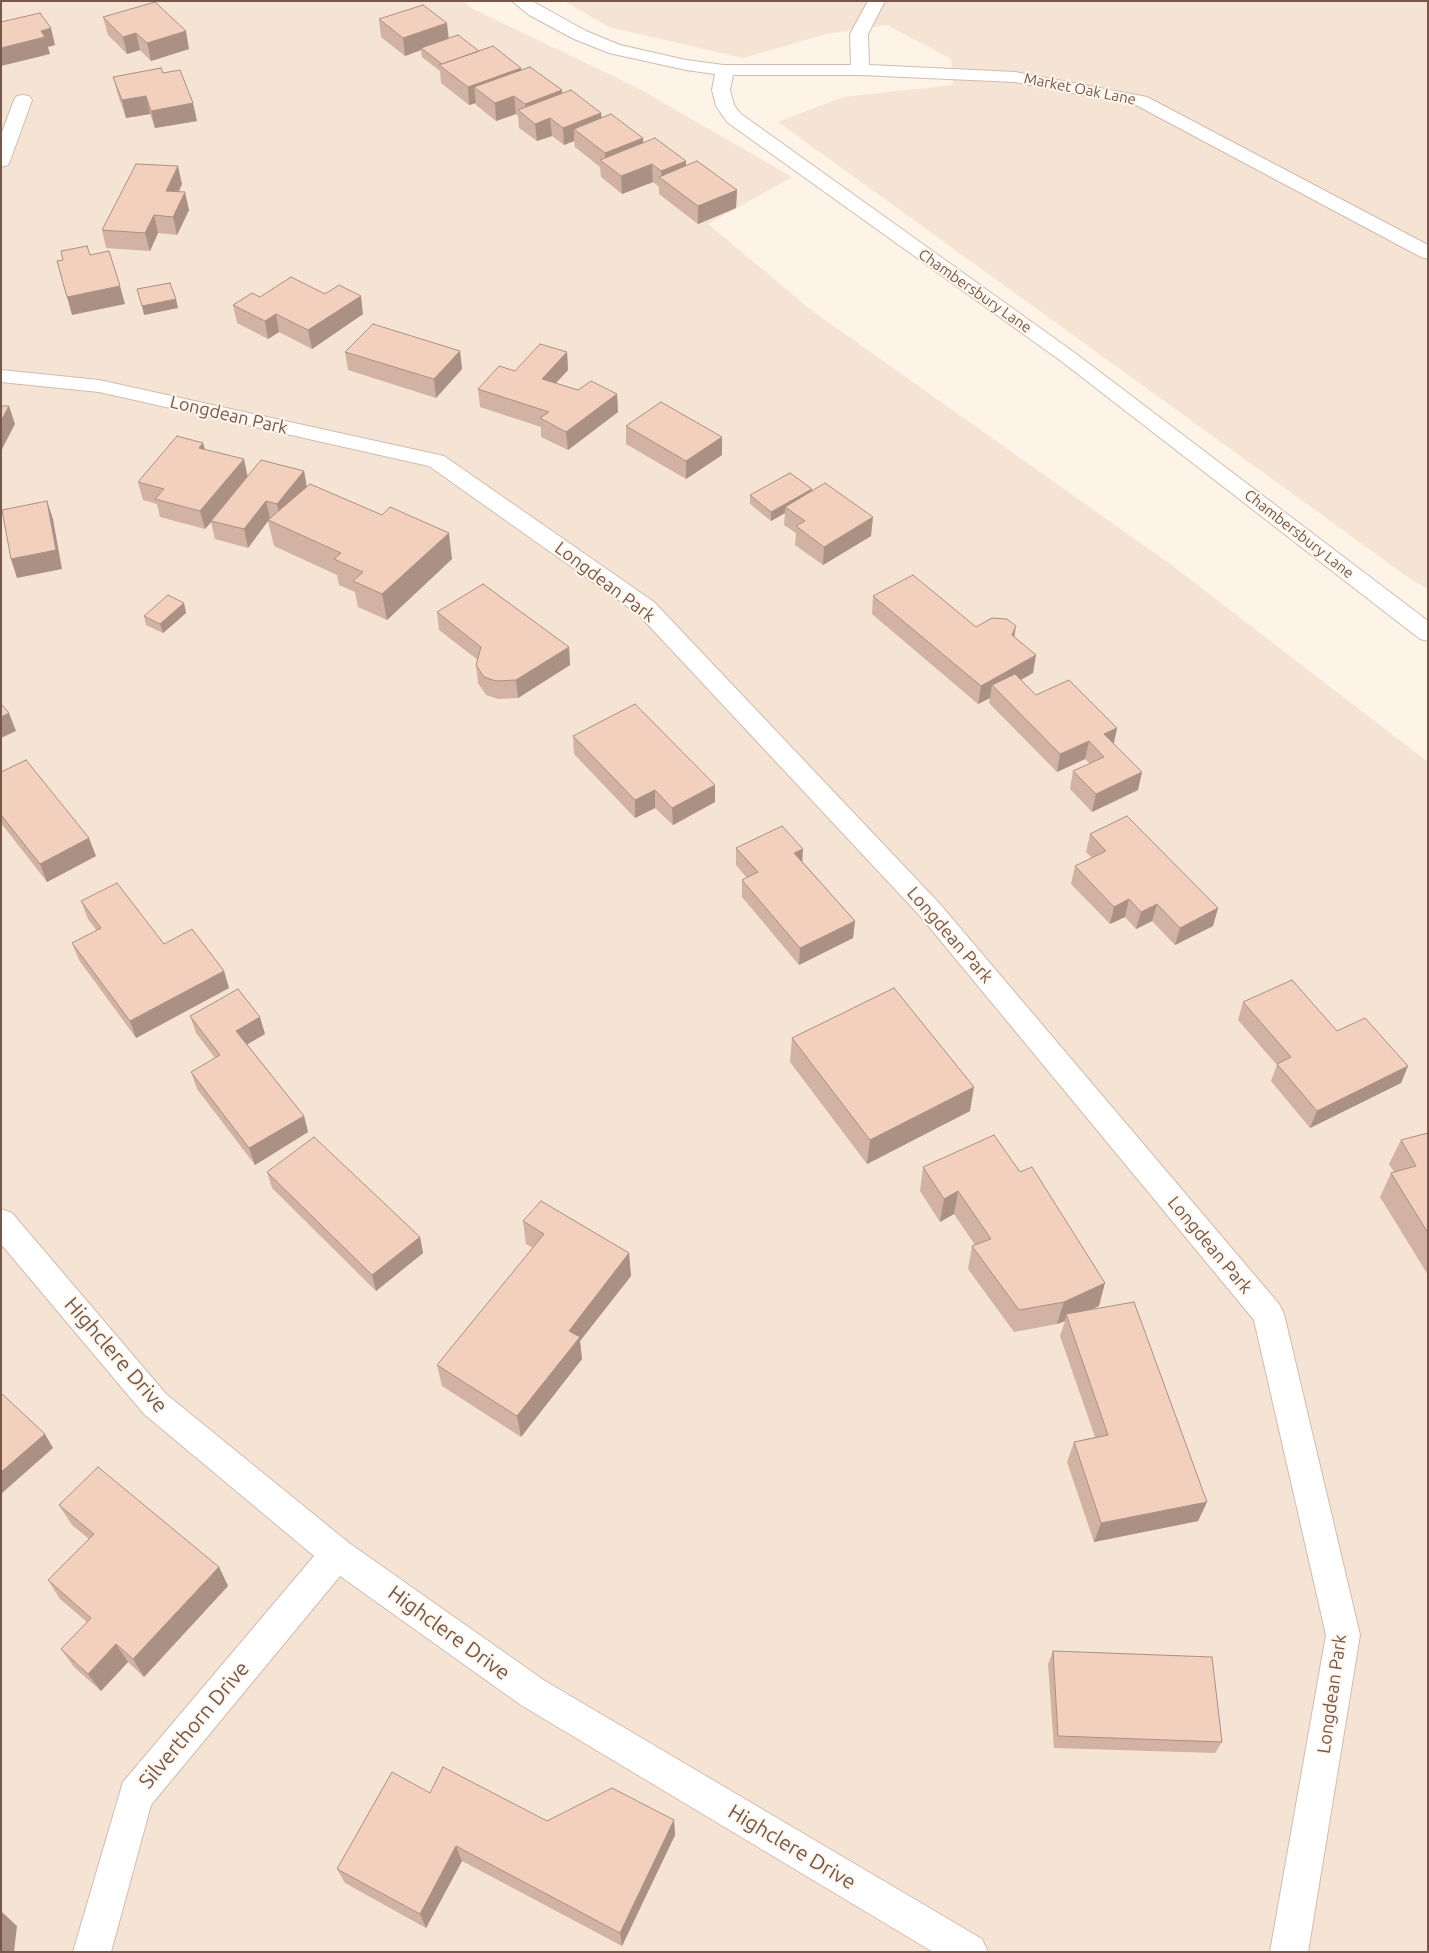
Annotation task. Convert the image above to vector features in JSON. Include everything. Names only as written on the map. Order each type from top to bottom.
[{"type":"street","points":[[520,1],[535,12],[580,35],[614,49],[686,65],[725,70]]},
{"type":"street","points":[[860,70],[859,34],[877,1]]},
{"type":"street","name":"Market Oak Lane","points":[[725,70],[860,70],[1015,76],[1141,101],[1428,253]]},
{"type":"street","name":"Chambersbury Lane","points":[[725,70],[721,90],[725,106],[734,118],[1068,356],[1428,633]]},
{"type":"street","points":[[1,161],[23,100]]},
{"type":"street","name":"Longdean Park","points":[[1,376],[99,386],[436,462],[646,608],[930,910],[1268,1314],[1343,1635],[1289,1952]]},
{"type":"street","name":"Highclere Drive","points":[[1,1222],[154,1404],[337,1554],[533,1694],[970,1952]]},
{"type":"street","name":"Silverthorn Drive","points":[[92,1952],[136,1795],[337,1554]]},
{"type":"shaded area","points":[[1,1],[462,1],[473,9],[636,87],[792,177],[708,224],[811,310],[1170,564],[1428,762],[1428,1952],[1,1952]]},
{"type":"shaded area","points":[[564,1],[1428,1],[1428,589],[1412,580],[778,122],[843,97],[953,85],[951,59],[887,25],[826,34],[743,58],[609,27]]},
{"type":"building","points":[[155,2],[186,31],[147,43],[136,33],[123,37],[103,17]]},
{"type":"building","points":[[423,5],[447,23],[403,38],[379,19]]},
{"type":"building","points":[[40,13],[51,28],[41,31],[45,37],[1,48],[1,22]]},
{"type":"building","points":[[458,35],[479,51],[442,64],[421,48]]},
{"type":"building","points":[[493,46],[521,68],[468,87],[439,65]]},
{"type":"building","points":[[530,67],[562,90],[525,104],[514,96],[495,103],[474,87]]},
{"type":"building","points":[[161,68],[163,73],[180,70],[193,103],[151,111],[146,96],[122,100],[113,77]]},
{"type":"building","points":[[571,90],[601,113],[563,128],[550,118],[535,124],[518,110]]},
{"type":"building","points":[[611,114],[643,138],[605,153],[574,129]]},
{"type":"building","points":[[655,138],[686,161],[661,171],[652,164],[621,176],[600,160]]},
{"type":"building","points":[[697,161],[737,190],[698,206],[659,177]]},
{"type":"building","points":[[136,164],[178,166],[166,191],[185,192],[173,217],[154,215],[145,233],[102,230]]},
{"type":"building","points":[[87,246],[90,255],[109,251],[120,286],[67,297],[57,261],[63,260],[61,251]]},
{"type":"building","points":[[291,277],[325,294],[339,285],[361,296],[308,330],[276,314],[265,321],[233,305],[252,293],[260,297]]},
{"type":"building","points":[[170,283],[176,299],[142,306],[137,289]]},
{"type":"building","points":[[373,324],[460,351],[434,379],[345,352]]},
{"type":"building","points":[[540,344],[567,352],[542,379],[578,390],[591,381],[617,394],[566,432],[540,418],[549,412],[478,389],[499,366],[515,371]]},
{"type":"building","points":[[661,402],[722,437],[686,461],[626,426]]},
{"type":"building","points":[[1,406],[9,406],[1,421]]},
{"type":"building","points":[[177,436],[203,443],[199,448],[244,459],[200,511],[155,499],[164,489],[138,482]]},
{"type":"building","points":[[261,460],[304,471],[277,504],[266,501],[244,529],[211,521]]},
{"type":"building","points":[[790,473],[812,489],[771,512],[750,495]]},
{"type":"building","points":[[825,483],[873,517],[824,547],[796,526],[805,521],[785,507]]},
{"type":"building","points":[[310,484],[382,515],[390,507],[449,533],[382,594],[353,581],[363,572],[334,559],[341,553],[268,520]]},
{"type":"building","points":[[47,501],[56,550],[11,559],[2,510]]},
{"type":"building","points":[[913,575],[976,627],[992,618],[1007,619],[1016,626],[1012,635],[1036,655],[981,686],[873,596]]},
{"type":"building","points":[[483,584],[569,647],[516,680],[496,681],[484,677],[476,665],[481,647],[437,612]]},
{"type":"building","points":[[168,595],[184,603],[160,624],[144,616]]},
{"type":"building","points":[[1015,674],[1036,695],[1069,680],[1117,728],[1104,734],[1142,772],[1096,794],[1073,771],[1104,757],[1089,741],[1060,754],[992,685]]},
{"type":"building","points":[[1,704],[9,713],[1,717]]},
{"type":"building","points":[[635,704],[715,785],[672,808],[655,790],[635,800],[573,736]]},
{"type":"building","points":[[26,760],[89,838],[40,864],[1,815],[1,772]]},
{"type":"building","points":[[1127,816],[1218,908],[1180,928],[1157,904],[1141,912],[1129,899],[1114,907],[1075,866],[1106,851],[1090,834]]},
{"type":"building","points":[[782,826],[803,849],[794,853],[855,921],[800,948],[742,880],[758,872],[736,848]]},
{"type":"building","points":[[117,883],[164,944],[192,929],[224,971],[130,1021],[72,943],[101,928],[81,901]]},
{"type":"building","points":[[1292,980],[1337,1031],[1365,1018],[1408,1066],[1317,1111],[1277,1064],[1291,1057],[1243,1002]]},
{"type":"building","points":[[894,988],[974,1087],[870,1140],[792,1038]]},
{"type":"building","points":[[238,989],[260,1017],[236,1031],[304,1116],[249,1148],[191,1072],[220,1055],[190,1016]]},
{"type":"building","points":[[1428,1133],[1428,1233],[1391,1173],[1416,1166],[1401,1140]]},
{"type":"building","points":[[994,1135],[1020,1172],[1032,1167],[1105,1283],[1064,1302],[1019,1310],[972,1246],[991,1239],[958,1191],[944,1199],[923,1167]]},
{"type":"building","points":[[314,1137],[420,1237],[372,1275],[267,1172]]},
{"type":"building","points":[[541,1201],[629,1253],[569,1331],[580,1337],[517,1416],[437,1365],[544,1234],[523,1221]]},
{"type":"building","points":[[1134,1302],[1207,1502],[1101,1523],[1074,1442],[1108,1435],[1066,1314]]},
{"type":"building","points":[[1,1393],[45,1434],[1,1472]]},
{"type":"building","points":[[98,1467],[219,1567],[133,1659],[116,1644],[88,1674],[61,1649],[91,1618],[48,1580],[94,1534],[59,1505]]},
{"type":"building","points":[[1053,1651],[1212,1657],[1222,1742],[1058,1736]]},
{"type":"building","points":[[443,1767],[547,1821],[612,1788],[674,1820],[620,1933],[456,1846],[420,1914],[337,1869],[392,1772],[430,1793]]}]
